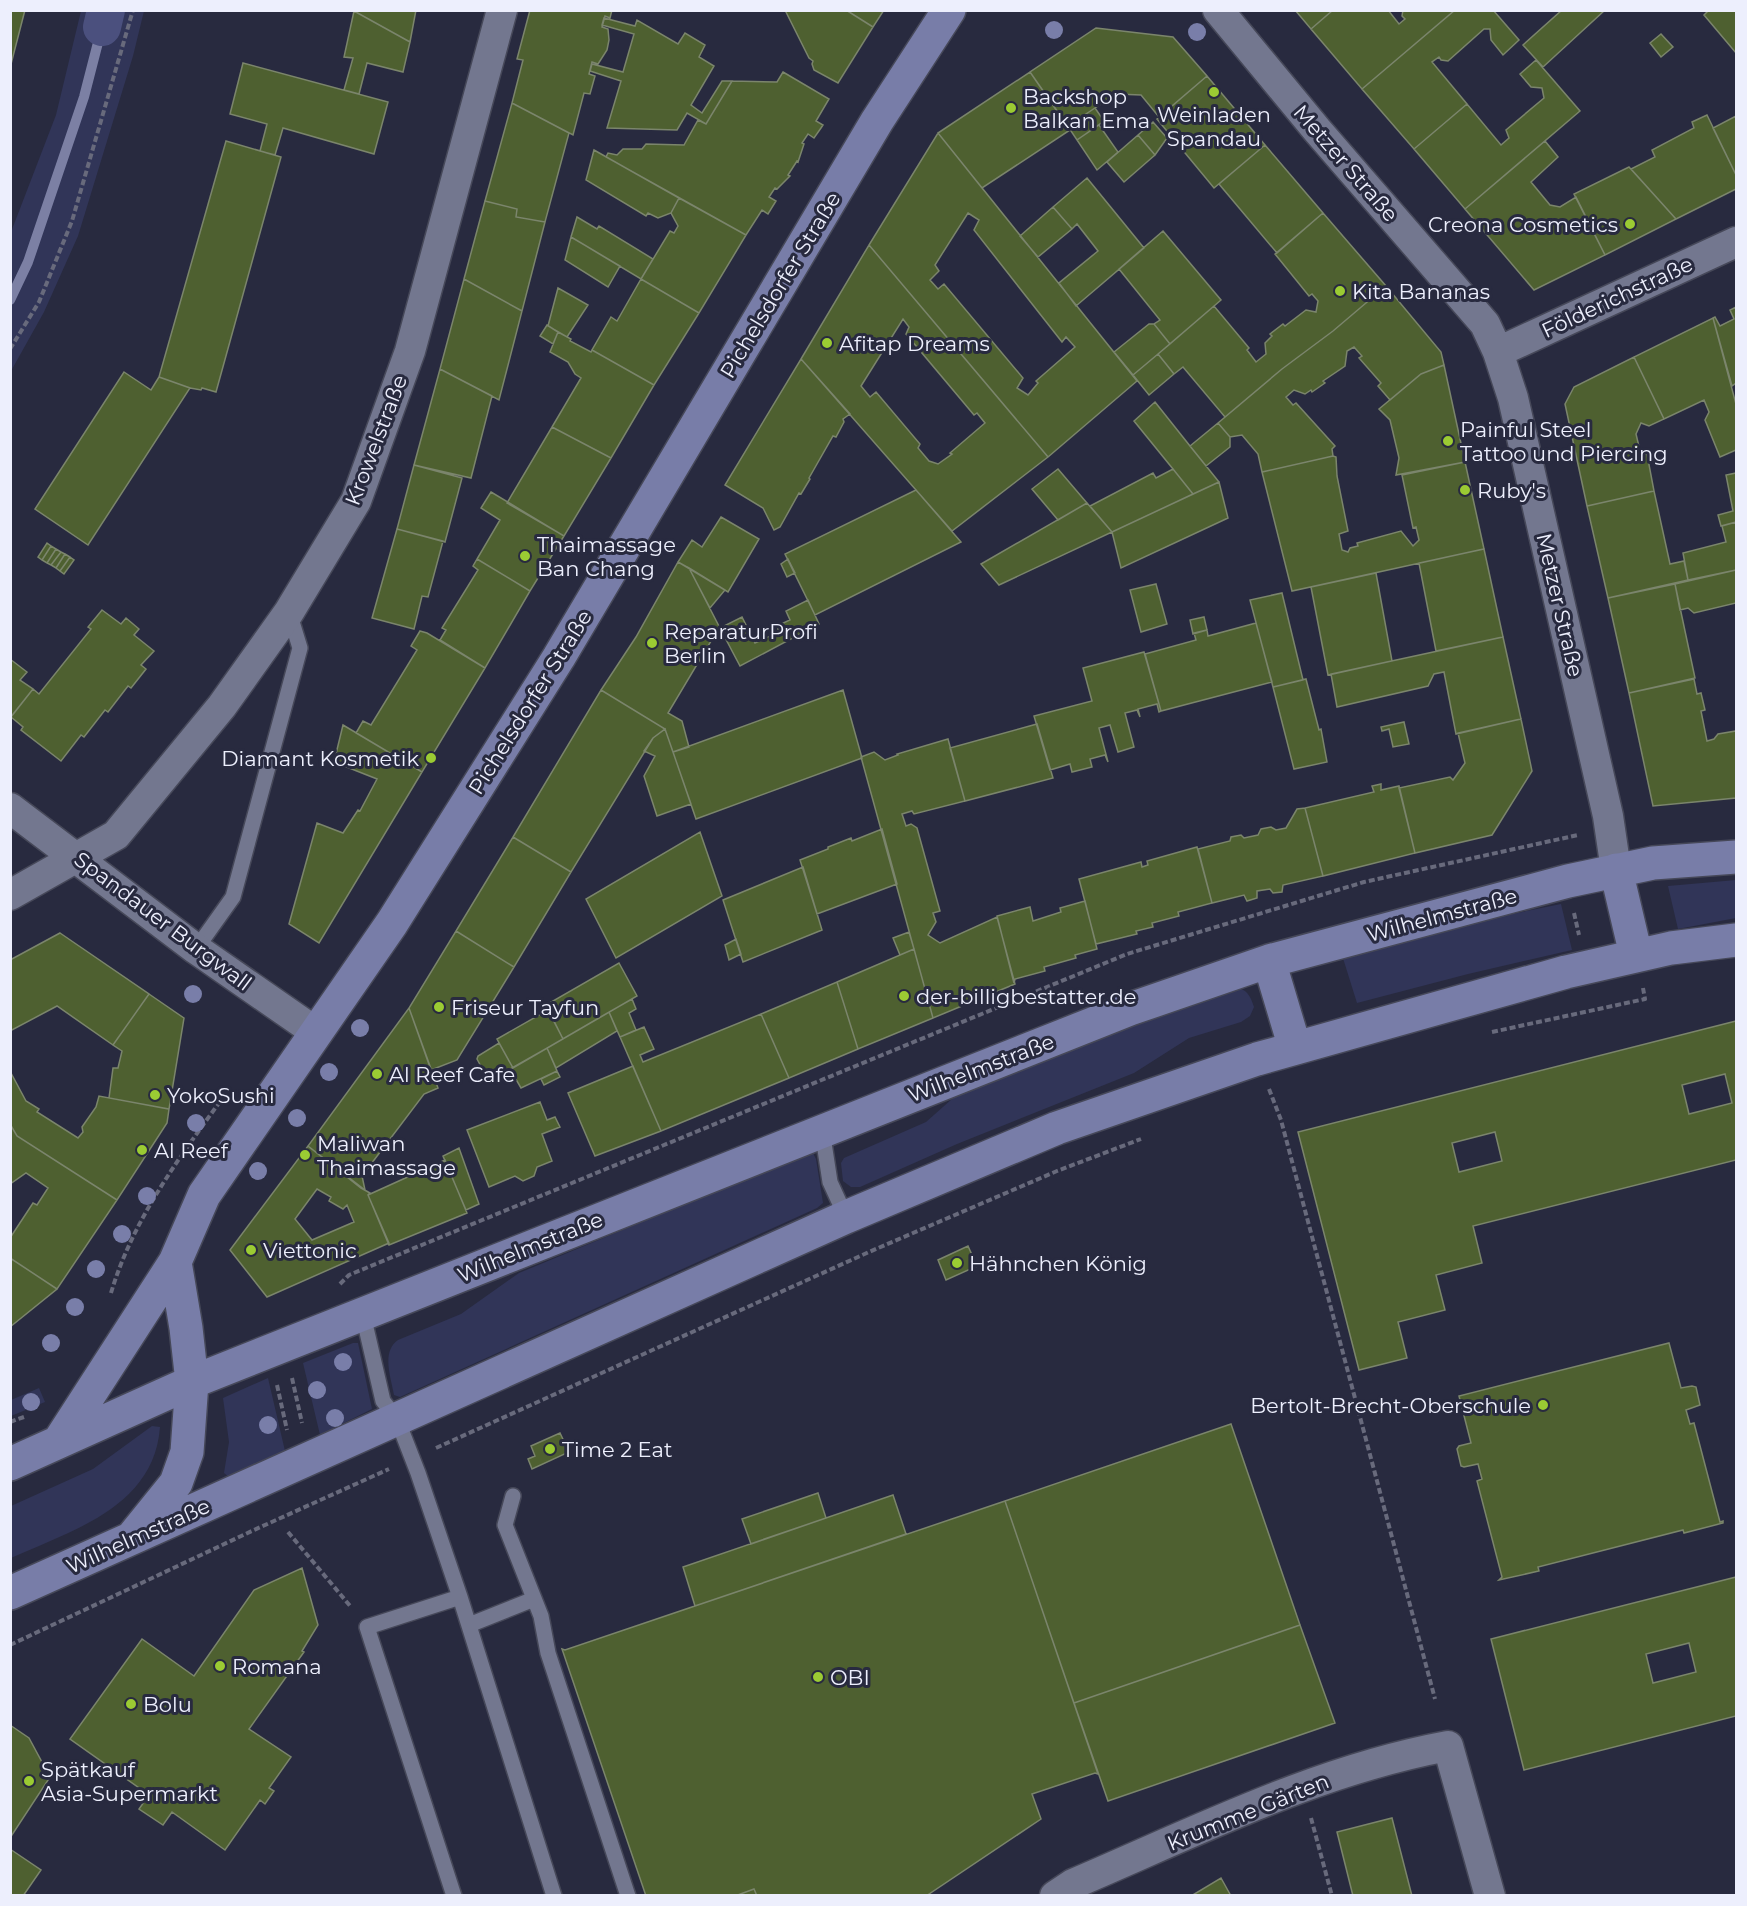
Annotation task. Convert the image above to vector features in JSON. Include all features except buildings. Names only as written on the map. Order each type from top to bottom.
[{"type":"main road","name":"Pichelsdorfer Straße","points":[[60,1440],[175,1262],[204,1195],[392,923],[559,657],[877,121],[949,10]]},
{"type":"main road","name":"Wilhelmstraße","points":[[10,1464],[192,1382],[1130,1009],[1269,961],[1568,881],[1653,864],[1737,857]]},
{"type":"main road","points":[[1616,870],[1636,955]]},
{"type":"main road","name":"Wilhelmstraße","points":[[10,1593],[846,1217],[1057,1128],[1295,1048],[1636,955],[1737,939]]},
{"type":"main road","points":[[1269,961],[1295,1048]]},
{"type":"main road","points":[[129,1541],[176,1483],[187,1452],[192,1382],[175,1262]]},
{"type":"street","name":"Krowelstraße","points":[[10,895],[116,835],[213,717],[289,612],[356,501],[410,351],[502,10]]},
{"type":"street","name":"Metzer Straße","points":[[1218,10],[1317,130],[1485,324],[1498,352],[1513,398],[1608,816],[1616,870]]},
{"type":"street","name":"Földerichstraße","points":[[1498,352],[1737,242]]},
{"type":"street","name":"Spandauer Burgwall","points":[[10,808],[196,949],[317,1033]]},
{"type":"street","name":"Krumme Gärten","points":[[1055,1896],[1073,1884],[1289,1792],[1400,1755],[1448,1746],[1490,1896]]},
{"type":"lane","points":[[196,949],[233,897],[300,648],[289,612]]},
{"type":"lane","points":[[822,1130],[831,1182],[846,1217]]},
{"type":"lane","points":[[363,1315],[383,1401],[397,1419],[413,1459],[460,1597],[554,1896]]},
{"type":"lane","points":[[513,1496],[505,1525],[541,1616],[548,1653],[628,1896]]},
{"type":"lane","points":[[454,1896],[367,1627],[460,1597]]},
{"type":"lane","points":[[469,1625],[534,1599]]},
{"type":"path","points":[[10,349],[39,302],[72,221],[133,10]]},
{"type":"path","points":[[349,1275],[1126,954],[1364,882],[1559,839]]},
{"type":"path","points":[[1573,904],[1579,936]]},
{"type":"path","points":[[1481,1035],[1645,999]]},
{"type":"path","points":[[1257,1059],[1281,1120],[1435,1699]]},
{"type":"path","points":[[1260,1097],[1281,1090]]},
{"type":"path","points":[[10,1645],[254,1530],[869,1252],[1057,1171],[1150,1135]]},
{"type":"path","points":[[290,1369],[304,1431]]},
{"type":"path","points":[[274,1375],[289,1438]]},
{"type":"path","points":[[288,1532],[367,1627]]},
{"type":"path","points":[[1309,1809],[1332,1896]]},
{"type":"shaded area","points":[[81,11],[91,11],[91,15],[98,11],[144,11],[133,56],[78,236],[44,312],[11,371],[11,232],[56,115]]},
{"type":"shaded area","points":[[1736,880],[1736,918],[1678,929],[1668,886]]},
{"type":"shaded area","points":[[1561,904],[1572,950],[1357,1003],[1342,955],[1453,926]]},
{"type":"shaded area","points":[[1234,987],[1247,993],[1254,1007],[1250,1016],[1241,1022],[1189,1038],[1134,1073],[957,1144],[860,1187],[851,1187],[843,1181],[841,1163],[844,1158],[926,1122],[952,1099],[979,1084]]},
{"type":"shaded area","points":[[808,1153],[813,1153],[816,1159],[823,1203],[817,1208],[400,1397],[394,1395],[388,1358],[393,1345],[398,1340],[461,1314],[519,1273]]},
{"type":"shaded area","points":[[358,1343],[372,1409],[320,1435],[303,1363]]},
{"type":"shaded area","points":[[268,1378],[285,1451],[229,1477],[224,1473],[229,1442],[223,1398]]},
{"type":"shaded area","points":[[39,1388],[45,1402],[11,1416],[11,1400]]},
{"type":"shaded area","points":[[152,1426],[160,1427],[154,1454],[143,1477],[127,1496],[107,1512],[84,1525],[11,1558],[11,1506],[93,1469]]},
{"type":"waterway","points":[[102,27],[106,10]]},
{"type":"waterway","points":[[10,300],[28,262],[84,97],[102,27]]},
{"type":"place","name":"Weinladen Spandau","points":[[1214,92]]},
{"type":"place","name":"Backshop Balkan Ema","points":[[1011,108]]},
{"type":"place","name":"Creona Cosmetics","points":[[1630,224]]},
{"type":"place","name":"Kita Bananas","points":[[1340,291]]},
{"type":"place","name":"Afitap Dreams","points":[[827,343]]},
{"type":"place","name":"Painful Steel Tattoo und Piercing","points":[[1448,441]]},
{"type":"place","name":"Ruby's","points":[[1465,490]]},
{"type":"place","name":"Thaimassage Ban Chang","points":[[525,556]]},
{"type":"place","name":"ReparaturProfi Berlin","points":[[652,643]]},
{"type":"place","name":"Diamant Kosmetik","points":[[431,758]]},
{"type":"place","name":"der-billigbestatter.de","points":[[904,996]]},
{"type":"place","name":"Friseur Tayfun","points":[[439,1007]]},
{"type":"place","name":"Al Reef Cafe","points":[[377,1074]]},
{"type":"place","name":"YokoSushi","points":[[155,1095]]},
{"type":"place","name":"Al Reef","points":[[142,1150]]},
{"type":"place","name":"Maliwan Thaimassage","points":[[305,1155]]},
{"type":"place","name":"Viettonic","points":[[251,1250]]},
{"type":"place","name":"Hähnchen König","points":[[957,1263]]},
{"type":"place","name":"Bertolt-Brecht-Oberschule","points":[[1543,1405]]},
{"type":"place","name":"Time 2 Eat","points":[[550,1449]]},
{"type":"place","name":"Romana","points":[[220,1666]]},
{"type":"place","name":"OBI","points":[[818,1677]]},
{"type":"place","name":"Bolu","points":[[131,1704]]},
{"type":"place","name":"Spätkauf Asia-Supermarkt","points":[[29,1781]]}]
